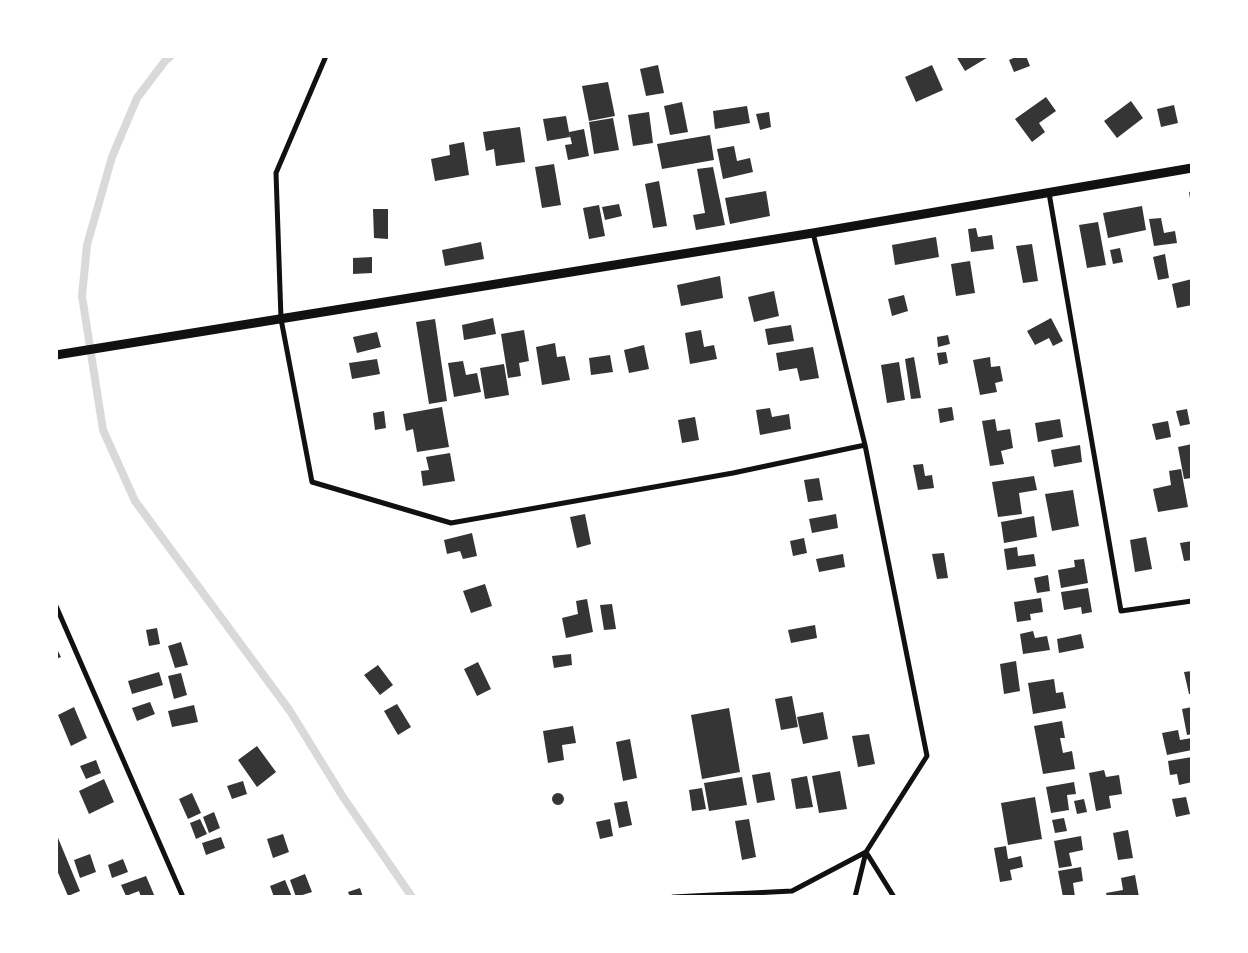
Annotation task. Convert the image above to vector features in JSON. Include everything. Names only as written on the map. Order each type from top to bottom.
[{"type":"street","points":[[326,56],[276,173],[281,319],[312,482],[451,523],[733,473],[865,445]]},
{"type":"street","points":[[56,355],[813,233],[1192,168]]},
{"type":"street","points":[[1049,192],[1121,611],[1192,600]]},
{"type":"street","points":[[813,233],[865,445],[927,756],[866,852],[855,897]]},
{"type":"street","points":[[56,606],[183,897]]},
{"type":"street","points":[[673,897],[792,891],[866,852]]},
{"type":"street","points":[[866,852],[894,897]]},
{"type":"building","points":[[956,56],[990,56],[965,71]]},
{"type":"building","points":[[1018,56],[1026,56],[1030,66],[1014,72],[1009,60]]},
{"type":"building","points":[[658,65],[664,93],[646,96],[640,69]]},
{"type":"building","points":[[932,65],[943,90],[916,102],[905,77]]},
{"type":"building","points":[[608,82],[615,116],[589,121],[582,86]]},
{"type":"building","points":[[1046,97],[1056,111],[1039,123],[1045,132],[1032,142],[1015,119]]},
{"type":"building","points":[[1131,101],[1143,118],[1117,138],[1104,121]]},
{"type":"building","points":[[682,102],[688,132],[670,135],[664,106]]},
{"type":"building","points":[[1174,105],[1178,123],[1161,127],[1157,109]]},
{"type":"building","points":[[747,106],[750,123],[715,129],[713,111]]},
{"type":"building","points":[[649,112],[653,143],[633,146],[628,115]]},
{"type":"building","points":[[769,112],[771,127],[760,130],[756,114]]},
{"type":"building","points":[[566,116],[570,137],[547,141],[543,119]]},
{"type":"building","points":[[613,118],[619,150],[594,154],[589,122]]},
{"type":"building","points":[[520,127],[525,162],[496,166],[494,149],[486,151],[483,132]]},
{"type":"building","points":[[584,129],[589,156],[568,160],[565,145],[572,144],[569,132]]},
{"type":"building","points":[[710,135],[714,160],[662,169],[657,144]]},
{"type":"building","points":[[464,142],[469,175],[435,181],[431,159],[450,155],[449,145]]},
{"type":"building","points":[[734,146],[737,161],[750,158],[753,172],[723,179],[717,149]]},
{"type":"building","points":[[554,164],[561,205],[542,208],[535,167]]},
{"type":"building","points":[[713,167],[725,225],[696,230],[693,215],[705,213],[697,169]]},
{"type":"building","points":[[659,181],[667,226],[653,228],[645,184]]},
{"type":"building","points":[[766,191],[770,216],[730,224],[725,198]]},
{"type":"building","points":[[1192,191],[1192,205],[1191,205],[1189,192]]},
{"type":"building","points":[[619,204],[622,216],[605,220],[602,207]]},
{"type":"building","points":[[599,205],[605,236],[589,239],[583,208]]},
{"type":"building","points":[[1142,206],[1146,230],[1108,238],[1103,213]]},
{"type":"building","points":[[373,209],[388,209],[388,239],[374,238]]},
{"type":"building","points":[[1161,218],[1164,233],[1175,231],[1177,243],[1154,246],[1149,219]]},
{"type":"building","points":[[1098,222],[1106,265],[1087,268],[1079,225]]},
{"type":"building","points":[[976,228],[978,237],[992,235],[994,249],[971,252],[968,229]]},
{"type":"building","points":[[936,237],[939,257],[895,265],[892,245]]},
{"type":"building","points":[[481,242],[484,259],[445,266],[442,250]]},
{"type":"building","points":[[1032,244],[1038,281],[1023,283],[1016,246]]},
{"type":"building","points":[[1120,248],[1123,262],[1113,264],[1110,250]]},
{"type":"building","points":[[1165,254],[1169,278],[1158,280],[1153,257]]},
{"type":"building","points":[[372,257],[372,273],[353,274],[353,258]]},
{"type":"building","points":[[970,261],[975,293],[956,296],[951,264]]},
{"type":"building","points":[[720,276],[723,298],[681,306],[677,285]]},
{"type":"building","points":[[1192,279],[1192,305],[1177,308],[1172,284]]},
{"type":"building","points":[[774,291],[779,316],[754,322],[748,297]]},
{"type":"building","points":[[904,295],[908,311],[892,316],[888,299]]},
{"type":"building","points":[[493,318],[496,334],[464,340],[462,325]]},
{"type":"building","points":[[1051,318],[1063,341],[1053,346],[1049,338],[1035,345],[1027,331]]},
{"type":"building","points":[[435,319],[447,401],[429,404],[416,322]]},
{"type":"building","points":[[791,325],[794,341],[768,345],[765,329]]},
{"type":"building","points":[[524,330],[529,361],[519,363],[521,376],[508,378],[501,334]]},
{"type":"building","points":[[701,330],[704,347],[714,345],[717,359],[690,364],[685,333]]},
{"type":"building","points":[[377,332],[381,347],[357,353],[353,337]]},
{"type":"building","points":[[948,335],[950,344],[938,347],[937,337]]},
{"type":"building","points":[[555,343],[557,357],[565,356],[570,380],[542,385],[536,347]]},
{"type":"building","points":[[644,345],[649,369],[629,373],[624,350]]},
{"type":"building","points":[[813,347],[819,378],[800,381],[797,368],[779,371],[776,353]]},
{"type":"building","points":[[946,352],[948,363],[939,365],[937,353]]},
{"type":"building","points":[[610,355],[613,372],[591,375],[589,358]]},
{"type":"building","points":[[914,357],[921,398],[911,399],[905,359]]},
{"type":"building","points":[[990,357],[991,367],[1000,366],[1003,381],[995,383],[997,392],[980,395],[973,360]]},
{"type":"building","points":[[377,359],[380,374],[352,379],[349,363]]},
{"type":"building","points":[[463,361],[466,375],[477,373],[481,392],[454,397],[448,363]]},
{"type":"building","points":[[899,362],[905,400],[887,403],[881,365]]},
{"type":"building","points":[[504,364],[509,395],[485,399],[480,368]]},
{"type":"building","points":[[442,407],[449,447],[417,452],[413,429],[406,431],[403,414]]},
{"type":"building","points":[[952,407],[954,420],[940,423],[938,409]]},
{"type":"building","points":[[770,408],[772,417],[789,414],[791,429],[760,435],[756,410]]},
{"type":"building","points":[[1187,409],[1190,424],[1180,426],[1176,411]]},
{"type":"building","points":[[384,411],[386,428],[375,430],[373,413]]},
{"type":"building","points":[[695,417],[699,440],[682,443],[678,420]]},
{"type":"building","points":[[995,419],[997,431],[1010,429],[1013,448],[1001,451],[1004,464],[990,466],[982,421]]},
{"type":"building","points":[[1060,419],[1063,437],[1038,442],[1035,423]]},
{"type":"building","points":[[1168,421],[1171,437],[1156,440],[1152,424]]},
{"type":"building","points":[[1192,444],[1192,478],[1184,479],[1178,447]]},
{"type":"building","points":[[1080,445],[1082,462],[1054,467],[1051,450]]},
{"type":"building","points":[[450,453],[455,481],[423,486],[421,471],[429,470],[426,457]]},
{"type":"building","points":[[923,464],[925,476],[932,475],[934,488],[918,490],[913,465]]},
{"type":"building","points":[[1181,469],[1188,507],[1158,512],[1153,489],[1171,485],[1169,471]]},
{"type":"building","points":[[1034,476],[1037,490],[1019,493],[1022,514],[998,517],[992,482]]},
{"type":"building","points":[[819,478],[823,500],[808,502],[804,480]]},
{"type":"building","points":[[1073,490],[1079,526],[1052,531],[1045,494]]},
{"type":"building","points":[[585,514],[591,544],[577,548],[570,517]]},
{"type":"building","points":[[836,514],[838,528],[812,533],[809,519]]},
{"type":"building","points":[[1034,516],[1037,537],[1004,543],[1001,522]]},
{"type":"building","points":[[472,533],[477,556],[463,559],[460,551],[447,554],[444,540]]},
{"type":"building","points":[[1146,537],[1152,569],[1135,572],[1130,540]]},
{"type":"building","points":[[804,538],[807,553],[793,556],[790,541]]},
{"type":"building","points":[[1192,541],[1192,560],[1184,561],[1180,543]]},
{"type":"building","points":[[1017,547],[1018,556],[1034,554],[1036,566],[1007,570],[1004,549]]},
{"type":"building","points":[[944,553],[948,578],[937,579],[932,554]]},
{"type":"building","points":[[843,554],[845,567],[819,572],[816,559]]},
{"type":"building","points":[[1084,559],[1088,583],[1061,588],[1058,570],[1075,567],[1074,560]]},
{"type":"building","points":[[1048,575],[1050,591],[1037,593],[1034,578]]},
{"type":"building","points":[[485,584],[492,606],[471,613],[463,591]]},
{"type":"building","points":[[1088,588],[1092,612],[1082,614],[1081,607],[1064,610],[1061,592]]},
{"type":"building","points":[[1041,598],[1043,612],[1030,614],[1031,620],[1017,622],[1014,602]]},
{"type":"building","points":[[587,599],[593,632],[566,638],[562,618],[578,614],[576,601]]},
{"type":"building","points":[[612,604],[616,629],[604,630],[600,605]]},
{"type":"building","points":[[815,625],[817,638],[791,643],[788,630]]},
{"type":"building","points":[[157,628],[160,644],[149,646],[146,630]]},
{"type":"building","points":[[1033,631],[1035,638],[1047,636],[1050,650],[1023,654],[1020,634]]},
{"type":"building","points":[[1081,634],[1084,648],[1059,653],[1057,639]]},
{"type":"building","points":[[181,642],[188,665],[175,668],[168,646]]},
{"type":"building","points":[[56,647],[61,657],[56,659]]},
{"type":"building","points":[[571,654],[572,665],[554,668],[552,656]]},
{"type":"building","points":[[1016,661],[1020,691],[1004,694],[1000,664]]},
{"type":"building","points":[[478,662],[491,689],[477,696],[464,669]]},
{"type":"building","points":[[378,665],[393,685],[380,695],[364,675]]},
{"type":"building","points":[[1192,671],[1192,694],[1189,694],[1184,672]]},
{"type":"building","points":[[159,672],[163,685],[132,694],[128,681]]},
{"type":"building","points":[[181,673],[187,695],[174,699],[168,676]]},
{"type":"building","points":[[1054,679],[1056,693],[1063,692],[1066,708],[1033,714],[1028,683]]},
{"type":"building","points":[[792,696],[798,727],[781,730],[775,699]]},
{"type":"building","points":[[150,702],[155,714],[137,721],[132,708]]},
{"type":"building","points":[[397,704],[411,727],[398,735],[384,711]]},
{"type":"building","points":[[194,705],[198,722],[172,727],[168,711]]},
{"type":"building","points":[[74,707],[87,738],[71,746],[58,715]]},
{"type":"building","points":[[1192,707],[1192,734],[1187,735],[1182,709]]},
{"type":"building","points":[[729,708],[740,772],[702,779],[691,715]]},
{"type":"building","points":[[823,712],[828,739],[803,744],[797,717]]},
{"type":"building","points":[[1062,721],[1065,738],[1060,738],[1063,753],[1072,751],[1075,769],[1043,774],[1034,726]]},
{"type":"building","points":[[573,726],[576,743],[562,745],[564,760],[548,763],[543,731]]},
{"type":"building","points":[[1178,730],[1180,740],[1192,738],[1192,750],[1167,755],[1162,733]]},
{"type":"building","points":[[869,734],[875,764],[858,767],[852,736]]},
{"type":"building","points":[[630,739],[637,778],[623,781],[616,742]]},
{"type":"building","points":[[257,746],[276,772],[257,787],[238,760]]},
{"type":"building","points":[[1192,757],[1192,782],[1179,785],[1177,774],[1170,775],[1168,761]]},
{"type":"building","points":[[96,760],[101,773],[86,779],[80,766]]},
{"type":"building","points":[[1104,770],[1106,777],[1119,775],[1122,794],[1109,796],[1111,808],[1096,811],[1089,773]]},
{"type":"building","points":[[840,771],[847,809],[819,813],[812,776]]},
{"type":"building","points":[[770,772],[775,800],[757,803],[752,775]]},
{"type":"building","points":[[807,776],[813,807],[796,809],[791,779]]},
{"type":"building","points":[[742,777],[747,805],[709,811],[704,783]]},
{"type":"building","points":[[104,779],[114,802],[89,814],[79,791]]},
{"type":"building","points":[[243,781],[247,794],[232,799],[227,786]]},
{"type":"building","points":[[1074,782],[1076,794],[1067,795],[1069,810],[1051,813],[1046,787]]},
{"type":"building","points":[[702,788],[706,809],[692,811],[689,790]]},
{"type":"building","points":[[192,793],[201,813],[188,819],[179,799]]},
{"type":"building","points":[[560,793],[563,794],[563,804],[556,805],[553,804],[552,797],[553,794]]},
{"type":"building","points":[[1035,797],[1042,839],[1008,845],[1001,803]]},
{"type":"building","points":[[1186,797],[1190,814],[1176,817],[1172,799]]},
{"type":"building","points":[[1084,799],[1087,812],[1077,814],[1074,801]]},
{"type":"building","points":[[627,801],[632,825],[619,828],[614,803]]},
{"type":"building","points":[[214,812],[220,828],[209,833],[203,817]]},
{"type":"building","points":[[1064,818],[1067,831],[1055,833],[1052,820]]},
{"type":"building","points":[[200,819],[207,834],[196,839],[190,823]]},
{"type":"building","points":[[610,819],[613,836],[600,839],[596,822]]},
{"type":"building","points":[[749,819],[756,857],[742,860],[735,821]]},
{"type":"building","points":[[1128,830],[1133,858],[1118,860],[1113,833]]},
{"type":"building","points":[[56,833],[80,891],[68,896],[56,868]]},
{"type":"building","points":[[283,834],[289,852],[273,858],[267,839]]},
{"type":"building","points":[[1081,836],[1083,850],[1069,853],[1072,866],[1059,868],[1054,841]]},
{"type":"building","points":[[221,837],[225,848],[206,855],[202,843]]},
{"type":"building","points":[[1006,846],[1008,859],[1021,856],[1023,867],[1010,870],[1012,880],[1000,882],[994,848]]},
{"type":"building","points":[[90,854],[96,872],[80,878],[74,860]]},
{"type":"building","points":[[123,859],[128,872],[112,878],[108,865]]},
{"type":"building","points":[[1081,867],[1083,881],[1073,883],[1075,897],[1063,897],[1058,871]]},
{"type":"building","points":[[305,874],[312,892],[296,897],[290,880]]},
{"type":"building","points":[[1135,875],[1139,897],[1107,897],[1106,893],[1123,890],[1121,878]]},
{"type":"building","points":[[146,876],[155,897],[141,897],[139,891],[126,896],[121,885]]},
{"type":"building","points":[[285,880],[292,897],[274,897],[270,886]]},
{"type":"building","points":[[360,888],[363,897],[350,897],[348,892]]},
{"type":"waterway","points":[[171,56],[165,61],[137,98],[112,157],[87,245],[82,296],[103,430],[135,501],[290,711],[343,797],[412,897]]}]
